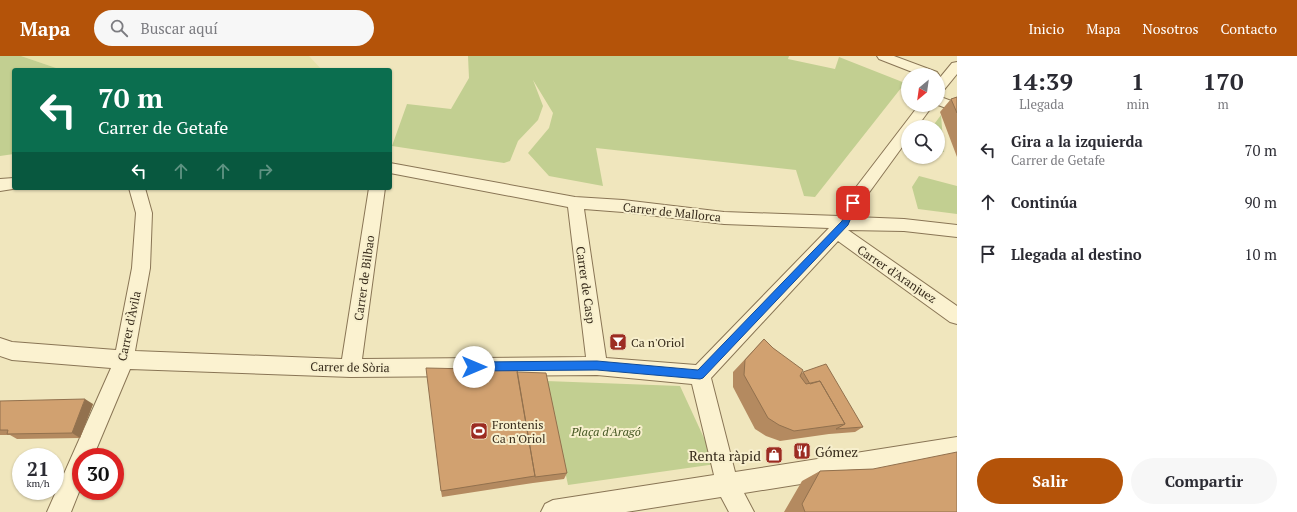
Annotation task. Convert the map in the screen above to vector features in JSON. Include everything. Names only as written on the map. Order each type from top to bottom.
[{"type":"street","points":[[883,56],[911,68]]},
{"type":"street","points":[[945,78],[957,66]]},
{"type":"street","points":[[945,103],[957,108]]},
{"type":"street","points":[[742,512],[727,484],[700,374],[841,226],[853,203],[901,139]]},
{"type":"street","name":"Carrer de Mallorca","points":[[392,168],[575,203],[623,206],[724,218],[841,226],[904,225],[957,231]]},
{"type":"street","points":[[0,185],[12,184]]},
{"type":"street","name":"Carrer d'Àvila","points":[[86,448],[124,360],[141,268],[144,213],[138,190]]},
{"type":"street","name":"Carrer de Bilbao","points":[[351,368],[378,190]]},
{"type":"street","name":"Carrer de Casp","points":[[575,203],[597,366]]},
{"type":"street","name":"Carrer d'Aranjuez","points":[[841,226],[859,248],[957,316]]},
{"type":"street","name":"Carrer de Sòria","points":[[0,347],[12,351],[124,360],[351,368],[597,366],[700,374]]},
{"type":"street","points":[[553,512],[957,448]]},
{"type":"street","points":[[59,512],[72,481]]},
{"type":"shaded area","points":[[21,56],[309,56],[320,68],[56,68]]},
{"type":"green space","points":[[0,56],[21,56],[56,68],[12,68],[12,154],[0,156]]},
{"type":"green space","points":[[468,56],[789,56],[788,59],[835,69],[839,57],[901,81],[901,88],[815,197],[804,196],[796,170],[596,148],[603,186],[549,176],[528,153],[549,128],[553,113],[533,80],[543,106],[538,120],[518,141],[510,161],[504,163],[392,146],[407,104],[451,109],[469,78]]},
{"type":"green space","points":[[941,115],[941,120],[937,120]]},
{"type":"green space","points":[[919,176],[957,186],[957,214],[918,209],[912,187]]},
{"type":"green space","name":"Plaça d'Aragó","points":[[546,381],[680,386],[716,464],[568,485]]},
{"type":"building","points":[[957,97],[957,113],[951,99]]},
{"type":"building","points":[[764,339],[773,348],[803,370],[800,376],[806,384],[820,381],[845,424],[794,431],[779,425],[768,418],[744,375],[745,360]]},
{"type":"building","points":[[826,364],[863,427],[836,429],[845,424],[820,381],[810,384],[803,372]]},
{"type":"building","name":"Frontenis Ca n'Oriol","points":[[426,368],[517,370],[535,476],[441,491]]},
{"type":"building","points":[[517,372],[546,373],[567,473],[535,477]]},
{"type":"building","points":[[85,399],[72,433],[7,434],[8,430],[0,430],[0,401]]},
{"type":"building","points":[[957,452],[957,512],[805,512],[802,504],[820,471],[873,469]]},
{"type":"place","name":"Ca n'Oriol","points":[[618,342]]},
{"type":"place","name":"Frontenis Ca n'Oriol","points":[[479,431]]},
{"type":"place","name":"Gómez","points":[[802,451]]},
{"type":"place","name":"Renta ràpid","points":[[774,455]]},
{"type":"route","points":[[474,367],[597,366],[700,374],[845,222],[853,203]]}]
